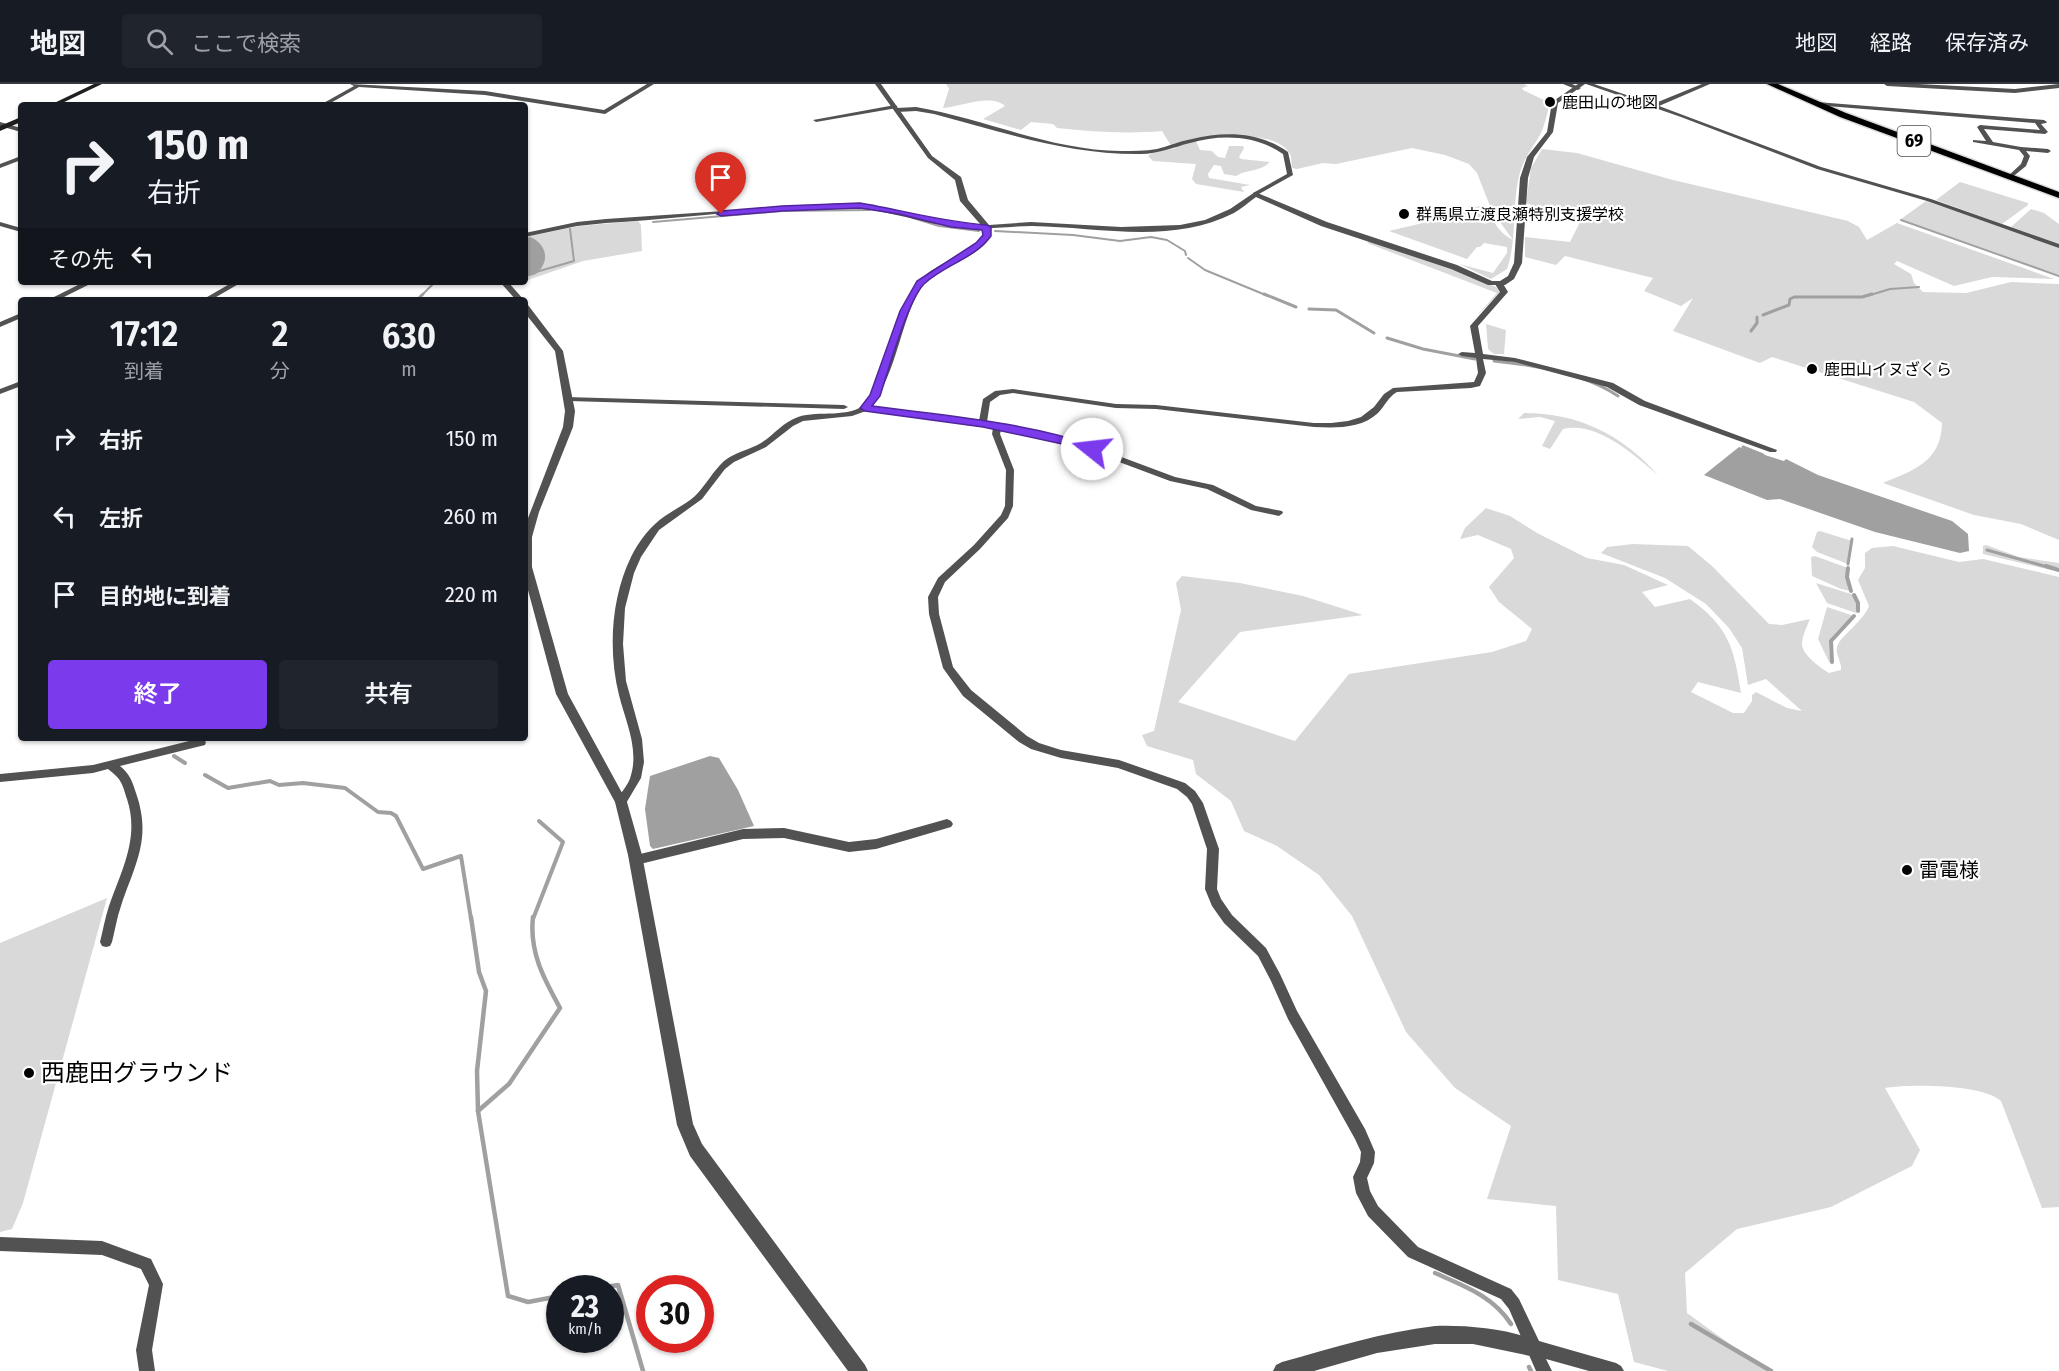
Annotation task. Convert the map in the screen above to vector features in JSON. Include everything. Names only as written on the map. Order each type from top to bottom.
[{"type":"main road","points":[[59,102],[99,84]]},
{"type":"main road","name":"69","points":[[1771,84],[1817,104],[2059,195]]},
{"type":"main road","points":[[2,126],[18,120]]},
{"type":"street","points":[[328,102],[356,85],[485,93],[605,111],[651,84]]},
{"type":"street","points":[[621,802],[637,774],[636,731],[621,682],[619,615],[627,576],[647,537],[660,524],[703,494],[721,469],[732,459],[761,446],[799,419],[854,412],[865,408],[875,396],[905,311],[920,283],[980,245],[987,236],[987,227],[964,201],[962,186],[957,179],[930,157],[878,84]]},
{"type":"street","points":[[1566,84],[1580,86]]},
{"type":"street","points":[[1589,84],[1819,168],[1929,200],[2059,246]]},
{"type":"street","points":[[1653,106],[1707,84]]},
{"type":"street","points":[[1887,84],[2015,91],[2059,86]]},
{"type":"street","points":[[1254,194],[1324,224],[1372,238],[1499,284],[1511,277],[1518,263],[1522,187],[1529,161],[1550,132],[1555,102],[1580,86]]},
{"type":"street","points":[[1817,104],[2041,122],[2045,132],[1980,127],[1991,144]]},
{"type":"street","points":[[528,234],[577,224],[606,221],[843,205],[884,209],[951,225],[987,227],[1027,224],[1122,230],[1164,228],[1206,222],[1227,216],[1254,194],[1290,175],[1291,172],[1286,153],[1262,139],[1211,138],[1152,151],[1106,152],[1077,148],[934,112],[912,109],[896,109],[816,120]]},
{"type":"street","points":[[2,126],[18,129]]},
{"type":"street","points":[[2023,130],[2027,136]]},
{"type":"street","points":[[1975,141],[2048,151]]},
{"type":"street","points":[[2032,143],[2037,149]]},
{"type":"street","points":[[2010,177],[2026,162],[2027,156],[2021,149]]},
{"type":"street","points":[[0,166],[18,159]]},
{"type":"street","points":[[0,224],[18,229]]},
{"type":"street","points":[[0,233],[12,228]]},
{"type":"street","points":[[1499,284],[1504,292],[1474,327],[1482,373],[1477,384],[1396,390],[1386,394],[1378,408],[1369,416],[1341,425],[1302,424],[1156,407],[1116,406],[1013,391],[998,393],[986,402],[990,426],[996,434],[1010,471],[1010,506],[1005,516],[977,547],[941,580],[933,597],[941,648],[953,677],[980,705],[1035,746],[1061,754],[1119,764],[1181,786],[1191,794],[1197,803],[1213,849],[1211,889],[1216,902],[1228,919],[1262,952],[1292,1015],[1359,1134],[1368,1152],[1367,1163],[1360,1177],[1363,1193],[1373,1212],[1413,1252],[1506,1294],[1514,1304],[1544,1371]]},
{"type":"street","points":[[58,297],[84,285]]},
{"type":"street","points":[[211,297],[233,285]]},
{"type":"street","points":[[507,285],[517,297]]},
{"type":"street","points":[[528,310],[559,351],[569,399],[568,427],[528,534]]},
{"type":"street","points":[[0,325],[18,316]]},
{"type":"street","points":[[1462,354],[1515,360],[1610,385],[1642,403],[1773,450]]},
{"type":"street","points":[[0,392],[18,385]]},
{"type":"street","points":[[569,399],[865,408],[990,426],[1073,442],[1165,477],[1210,488],[1254,508],[1279,513]]},
{"type":"street","points":[[528,571],[562,694],[621,802],[636,860],[689,1136],[735,1205],[859,1371]]},
{"type":"street","points":[[0,778],[74,772],[201,742]]},
{"type":"street","points":[[106,942],[114,908],[134,856],[138,834],[136,808],[125,776],[110,765]]},
{"type":"street","points":[[636,860],[743,834],[784,833],[849,847],[876,844],[947,824]]},
{"type":"street","points":[[0,1244],[102,1248],[146,1264],[156,1284],[144,1350],[147,1371]]},
{"type":"street","points":[[1282,1371],[1381,1345],[1437,1335],[1489,1337],[1616,1371]]},
{"type":"shaded area","points":[[946,84],[1524,84],[1528,86],[1522,88],[1523,90],[1550,103],[1542,131],[1519,174],[1513,240],[1492,211],[1477,173],[1469,164],[1445,155],[1412,148],[1336,164],[1323,163],[1297,169],[1292,168],[1290,154],[1283,146],[1272,141],[1246,136],[1195,139],[1200,150],[1212,151],[1218,157],[1225,158],[1229,146],[1243,146],[1239,157],[1241,159],[1270,162],[1236,176],[1224,174],[1221,166],[1214,165],[1208,174],[1209,178],[1250,185],[1241,187],[1244,192],[1196,184],[1192,179],[1196,164],[1153,161],[1148,156],[1152,153],[1176,148],[1170,144],[1162,131],[1097,131],[1057,128],[1053,124],[1031,122],[1021,130],[983,119],[1005,106],[999,102],[984,101],[943,108],[949,89]]},
{"type":"shaded area","points":[[1542,149],[1577,153],[1673,180],[1848,221],[1859,227],[1867,240],[1897,223],[2054,279],[1992,277],[1954,286],[1897,261],[1894,264],[1911,274],[1914,283],[1923,292],[1966,293],[2011,282],[2059,284],[2059,540],[2021,524],[1974,515],[1883,483],[1924,463],[1937,447],[1942,423],[1914,402],[1772,357],[1760,363],[1673,331],[1693,298],[1681,306],[1644,291],[1653,278],[1565,256],[1556,265],[1525,257],[1525,237],[1570,242],[1580,222],[1526,203],[1531,168]]},
{"type":"shaded area","points":[[1960,182],[2028,203],[2028,205],[2002,224],[1936,200]]},
{"type":"shaded area","points":[[1926,201],[2059,247],[2059,275],[1901,219]]},
{"type":"shaded area","points":[[1484,205],[1499,229],[1513,240],[1507,269],[1491,279],[1459,264],[1493,273],[1507,253],[1507,247],[1484,243],[1477,247],[1467,259],[1389,231],[1440,219],[1441,216]]},
{"type":"shaded area","points":[[2031,209],[2044,213],[2059,224],[2059,244],[2011,227]]},
{"type":"shaded area","points":[[638,221],[641,225],[642,251],[583,261],[528,280],[528,236],[579,226]]},
{"type":"shaded area","points":[[528,238],[543,247],[545,257],[537,273],[528,276]]},
{"type":"shaded area","points":[[1371,240],[1451,268],[1496,287],[1500,292],[1474,319],[1497,293],[1367,243]]},
{"type":"shaded area","points":[[1486,324],[1506,330],[1504,354],[1494,354],[1488,349]]},
{"type":"shaded area","points":[[1524,413],[1563,417],[1597,429],[1614,437],[1629,448],[1658,475],[1614,441],[1589,430],[1563,429],[1550,449],[1542,446],[1555,421],[1540,417],[1518,419]]},
{"type":"shaded area","points":[[1739,447],[1784,461],[1786,459],[1818,475],[1952,521],[1968,534],[1969,551],[1960,553],[1875,532],[1780,499],[1767,500],[1704,475]]},
{"type":"shaded area","points":[[1486,508],[1510,516],[1537,533],[1587,558],[1624,565],[1668,585],[1642,592],[1655,607],[1690,599],[1703,609],[1728,640],[1736,663],[1741,693],[1698,682],[1691,692],[1733,713],[1744,713],[1752,701],[1752,695],[1756,692],[1787,708],[1802,711],[1766,679],[1748,685],[1742,648],[1729,628],[1706,604],[1665,578],[1601,553],[1607,547],[1633,544],[1688,546],[1712,566],[1769,624],[1782,625],[1810,619],[1803,638],[1803,648],[1812,661],[1829,673],[1841,670],[1837,647],[1869,606],[1858,580],[1865,568],[1865,553],[1872,548],[1893,546],[1959,562],[1983,559],[2059,577],[2059,1207],[2042,1208],[2001,1101],[1992,1095],[1963,1088],[1911,1086],[1885,1088],[1920,1150],[1912,1166],[1831,1207],[1737,1229],[1685,1273],[1687,1313],[1767,1371],[1668,1371],[1634,1362],[1618,1294],[1558,1280],[1556,1206],[1487,1199],[1511,1126],[1455,1088],[1406,1032],[1352,916],[1319,875],[1277,846],[1244,831],[1231,801],[1196,774],[1193,760],[1147,746],[1142,735],[1154,731],[1181,610],[1176,583],[1182,576],[1240,583],[1303,596],[1363,615],[1240,632],[1178,702],[1295,741],[1349,674],[1492,652],[1526,641],[1532,629],[1499,602],[1489,587],[1514,558],[1511,549],[1478,535],[1460,539],[1465,528]]},
{"type":"shaded area","points":[[1817,532],[1852,541],[1848,564],[1817,552],[1812,547]]},
{"type":"shaded area","points":[[1986,545],[2019,557],[2059,563],[2059,572],[1983,554],[1983,546]]},
{"type":"shaded area","points":[[1815,556],[1848,568],[1847,577],[1851,591],[1812,576],[1811,557]]},
{"type":"shaded area","points":[[1816,583],[1854,595],[1858,603],[1856,613],[1827,603]]},
{"type":"shaded area","points":[[1827,607],[1854,616],[1837,631],[1831,641],[1832,662],[1829,662],[1818,639]]},
{"type":"shaded area","points":[[710,756],[719,758],[738,790],[754,826],[653,849],[650,846],[645,809],[650,776]]},
{"type":"shaded area","name":"西鹿田グラウンド","points":[[107,898],[23,1203],[12,1229],[0,1232],[0,943]]},
{"type":"waterway","points":[[653,222],[782,211],[870,210]]},
{"type":"waterway","points":[[913,218],[939,226],[979,231]]},
{"type":"waterway","points":[[1901,220],[2059,276]]},
{"type":"waterway","points":[[536,272],[574,261],[570,229]]},
{"type":"waterway","points":[[995,231],[1073,235],[1120,241],[1151,237],[1167,240],[1185,251],[1186,255]]},
{"type":"waterway","points":[[1188,258],[1205,270],[1268,296]]},
{"type":"waterway","points":[[420,297],[432,285]]},
{"type":"waterway","points":[[1867,296],[1890,289],[1919,287]]},
{"type":"waterway","points":[[1264,294],[1296,307]]},
{"type":"waterway","points":[[1763,315],[1789,305],[1790,299],[1794,297],[1862,297],[1872,294]]},
{"type":"waterway","points":[[1309,309],[1336,310],[1374,333]]},
{"type":"waterway","points":[[1751,331],[1757,323],[1757,317]]},
{"type":"waterway","points":[[1387,338],[1423,349],[1475,359]]},
{"type":"waterway","points":[[1494,361],[1558,371],[1590,381],[1618,396]]},
{"type":"waterway","points":[[1743,447],[1763,455],[1763,460]]},
{"type":"waterway","points":[[1848,564],[1852,539]]},
{"type":"waterway","points":[[1987,550],[2051,568]]},
{"type":"waterway","points":[[2046,566],[2059,570]]},
{"type":"waterway","points":[[1848,568],[1847,577],[1851,591]]},
{"type":"waterway","points":[[1854,595],[1858,603],[1858,611]]},
{"type":"waterway","points":[[1832,662],[1831,641],[1854,616]]},
{"type":"waterway","points":[[174,756],[185,763]]},
{"type":"waterway","points":[[205,775],[228,788],[270,781],[279,785],[303,783],[345,788],[378,812],[391,813],[396,816],[423,869],[461,856],[471,919]]},
{"type":"waterway","points":[[533,919],[563,842],[539,821]]},
{"type":"waterway","points":[[471,917],[479,972],[486,991],[477,1071],[478,1111]]},
{"type":"waterway","points":[[478,1111],[509,1084],[560,1008],[539,965],[533,942],[533,917]]},
{"type":"waterway","points":[[478,1111],[508,1296],[528,1302],[546,1299]]},
{"type":"waterway","points":[[1435,1273],[1487,1299],[1504,1314],[1511,1324]]},
{"type":"waterway","points":[[624,1306],[643,1371]]},
{"type":"waterway","points":[[1691,1324],[1771,1371]]},
{"type":"waterway","points":[[1529,1367],[1531,1371]]},
{"type":"place","name":"鹿田山の地図","points":[[1550,102]]},
{"type":"place","name":"群馬県立渡良瀬特別支援学校","points":[[1404,214]]},
{"type":"place","name":"鹿田山イヌざくら","points":[[1812,369]]},
{"type":"place","name":"雷電様","points":[[1907,870]]},
{"type":"place","name":"西鹿田グラウンド","points":[[29,1073]]},
{"type":"route","points":[[721,214],[843,205],[884,209],[951,225],[987,227],[987,236],[980,245],[932,274],[915,290],[905,311],[875,396],[865,408],[983,424],[1073,442],[1092,449]]}]
